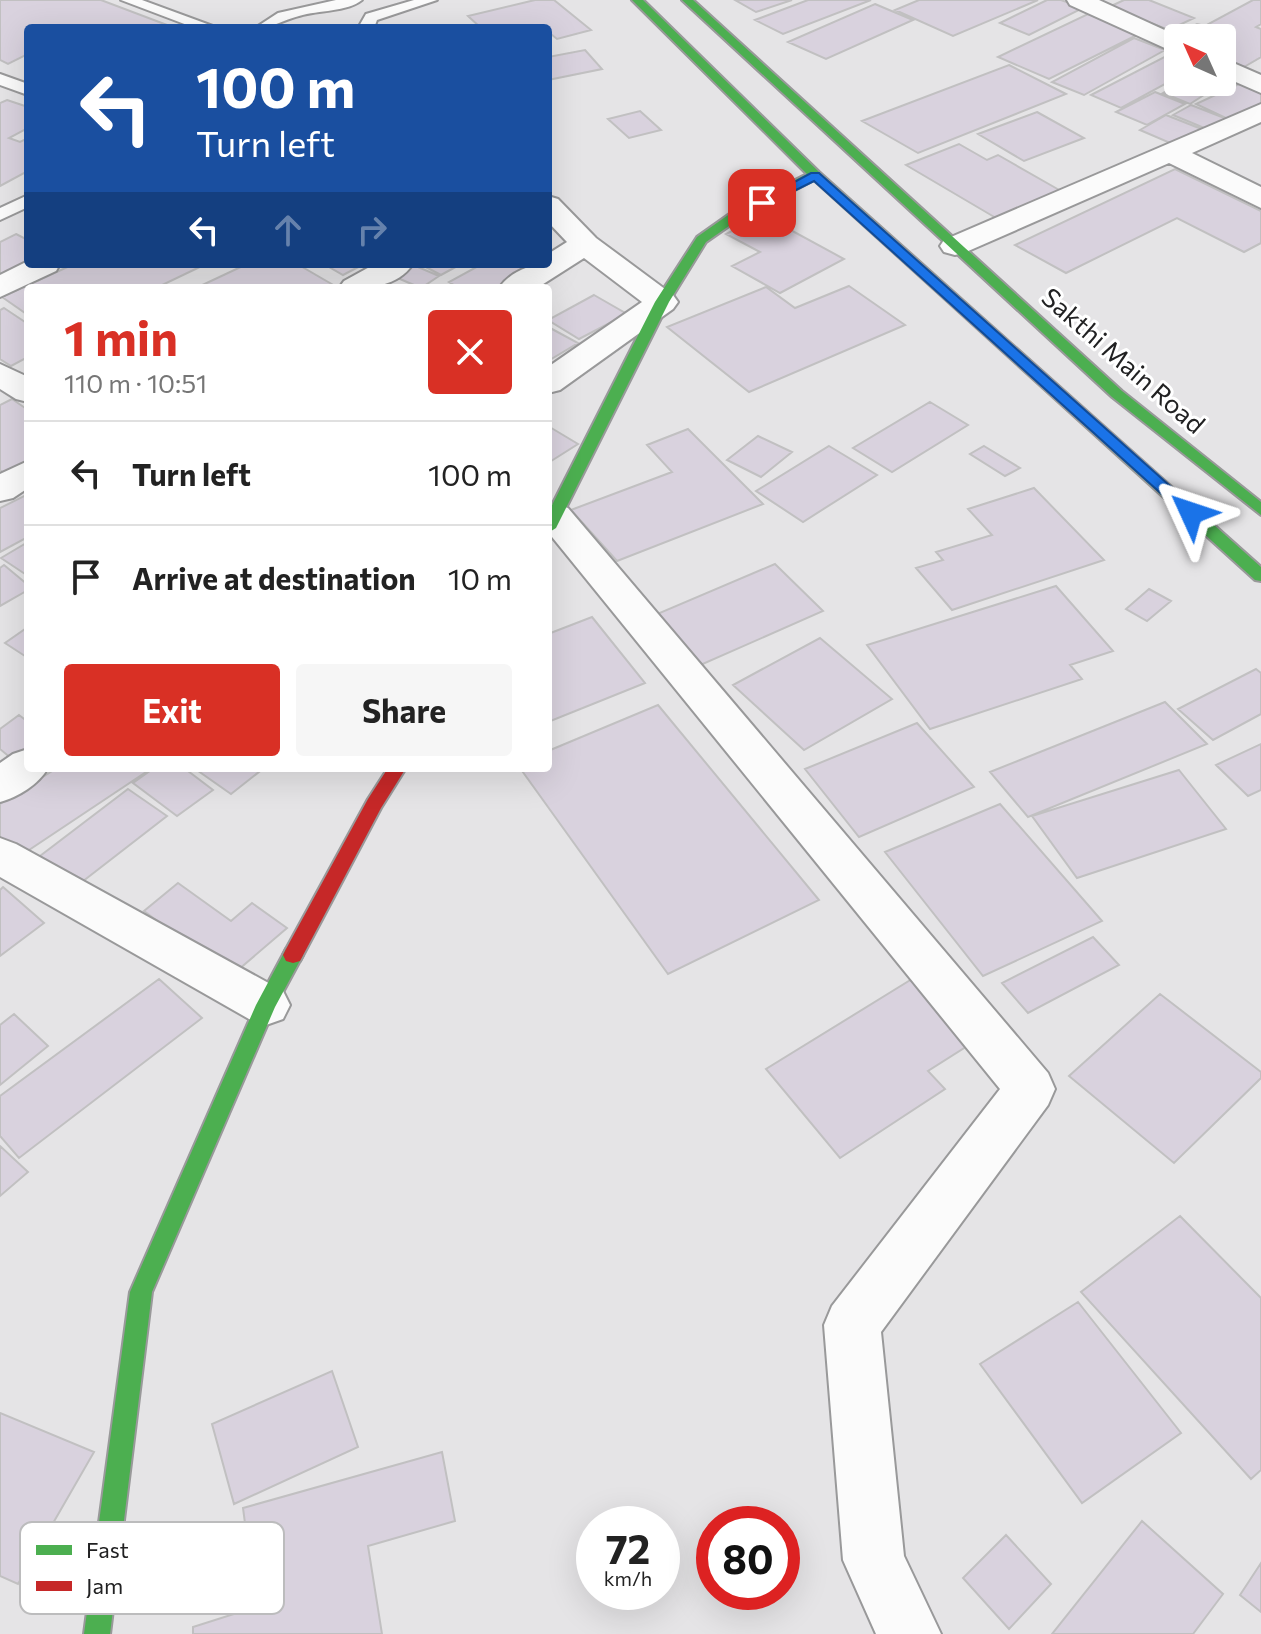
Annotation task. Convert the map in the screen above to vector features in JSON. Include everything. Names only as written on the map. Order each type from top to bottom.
[{"type":"main road","points":[[637,0],[815,175],[1261,576]]},
{"type":"main road","name":"Sakthi Main Road","points":[[687,0],[1117,394],[1261,510]]},
{"type":"main road","points":[[552,522],[662,302],[701,240],[735,216],[815,175]]},
{"type":"main road","points":[[111,1522],[141,1292],[266,1005],[374,804],[394,772]]},
{"type":"main road","points":[[97,1634],[100,1614]]},
{"type":"street","points":[[1079,0],[1164,39]]},
{"type":"street","points":[[1236,73],[1261,85]]},
{"type":"street","points":[[955,246],[1261,112]]},
{"type":"street","points":[[1171,153],[1261,199]]},
{"type":"street","points":[[552,209],[585,244],[662,302],[552,380]]},
{"type":"street","points":[[552,265],[585,244]]},
{"type":"street","points":[[0,288],[38,268]]},
{"type":"street","points":[[362,284],[391,268]]},
{"type":"street","points":[[521,284],[547,268]]},
{"type":"street","points":[[0,374],[24,389]]},
{"type":"street","points":[[0,490],[24,475]]},
{"type":"street","points":[[552,522],[1030,1089],[852,1325],[874,1560],[909,1634]]},
{"type":"street","points":[[0,786],[24,768]]},
{"type":"street","points":[[0,856],[266,1005]]},
{"type":"lane","points":[[128,0],[198,24]]},
{"type":"lane","points":[[272,24],[300,12],[355,0]]},
{"type":"lane","points":[[337,5],[369,22],[430,0]]},
{"type":"lane","points":[[1,81],[24,89]]},
{"type":"lane","points":[[0,215],[24,202]]},
{"type":"building","points":[[0,0],[101,0],[164,24],[24,24],[24,56],[8,64],[0,60]]},
{"type":"building","points":[[535,0],[554,0],[591,30],[557,39],[552,35],[552,24],[477,24],[468,16]]},
{"type":"building","points":[[735,0],[792,0],[756,12]]},
{"type":"building","points":[[808,0],[871,0],[783,34],[755,20]]},
{"type":"building","points":[[919,0],[1038,0],[953,36],[895,10]]},
{"type":"building","points":[[1047,0],[1061,0],[1083,8],[1029,35],[1000,23]]},
{"type":"building","points":[[1124,0],[1149,0],[1194,18],[1182,24],[1164,24],[1164,28],[1109,7]]},
{"type":"building","points":[[1253,0],[1261,0],[1261,24],[1256,27],[1261,29],[1261,57],[1244,67],[1236,64],[1236,24],[1209,24]]},
{"type":"building","points":[[875,4],[913,20],[826,59],[788,42]]},
{"type":"building","points":[[1088,14],[1139,34],[1049,79],[998,57]]},
{"type":"building","points":[[1134,38],[1164,50],[1084,95],[1052,82]]},
{"type":"building","points":[[585,50],[602,69],[552,79],[552,56]]},
{"type":"building","points":[[1164,57],[1164,85],[1121,108],[1091,95]]},
{"type":"building","points":[[1009,65],[1066,94],[918,153],[862,121]]},
{"type":"building","points":[[1241,83],[1261,92],[1261,105],[1230,120],[1196,104],[1213,96],[1236,96],[1236,85]]},
{"type":"building","points":[[1155,92],[1185,104],[1147,125],[1116,112]]},
{"type":"building","points":[[1170,96],[1202,96],[1190,104]]},
{"type":"building","points":[[7,100],[24,106],[24,130],[9,138],[20,142],[24,140],[24,173],[0,186],[0,103]]},
{"type":"building","points":[[1191,105],[1227,119],[1209,130],[1173,115]]},
{"type":"building","points":[[640,111],[661,130],[629,138],[608,119]]},
{"type":"building","points":[[1037,112],[1084,138],[1024,161],[978,134]]},
{"type":"building","points":[[1166,115],[1204,130],[1177,146],[1140,130]]},
{"type":"building","points":[[959,144],[987,160],[998,155],[1061,191],[996,218],[906,165]]},
{"type":"building","points":[[1175,169],[1261,211],[1261,243],[1244,252],[1177,218],[1066,273],[1015,245]]},
{"type":"building","points":[[763,215],[844,259],[780,293],[732,266],[760,252],[726,234]]},
{"type":"building","points":[[16,234],[24,238],[24,264],[0,277],[0,242]]},
{"type":"building","points":[[65,268],[198,268],[164,284],[30,284]]},
{"type":"building","points":[[238,268],[304,268],[332,284],[204,284]]},
{"type":"building","points":[[331,268],[356,268],[343,275]]},
{"type":"building","points":[[405,268],[420,268],[439,276],[427,284],[412,284],[393,276]]},
{"type":"building","points":[[428,268],[454,268],[441,275]]},
{"type":"building","points":[[475,268],[527,270],[502,284],[449,282]]},
{"type":"building","points":[[849,286],[905,325],[749,392],[667,327],[766,287],[795,308]]},
{"type":"building","points":[[24,287],[24,312],[2,297]]},
{"type":"building","points":[[594,295],[627,314],[579,339],[552,322],[552,318]]},
{"type":"building","points":[[4,308],[24,321],[24,359],[11,366],[0,359],[0,310]]},
{"type":"building","points":[[552,329],[578,343],[552,359]]},
{"type":"building","points":[[12,399],[24,407],[24,464],[5,474],[0,470],[0,405]]},
{"type":"building","points":[[930,402],[968,425],[892,472],[853,448]]},
{"type":"building","points":[[552,428],[578,444],[552,460]]},
{"type":"building","points":[[688,429],[763,504],[617,561],[571,510],[672,472],[647,445]]},
{"type":"building","points":[[758,436],[792,452],[761,477],[727,460]]},
{"type":"building","points":[[829,446],[877,475],[803,522],[756,491]]},
{"type":"building","points":[[984,446],[1020,468],[1005,476],[970,454]]},
{"type":"building","points":[[1034,488],[1104,560],[952,610],[916,568],[943,560],[936,552],[992,535],[968,509]]},
{"type":"building","points":[[24,496],[24,539],[0,552],[0,508]]},
{"type":"building","points":[[24,544],[24,573],[1,558]]},
{"type":"building","points":[[775,564],[823,611],[689,670],[643,620]]},
{"type":"building","points":[[4,565],[24,582],[24,592],[0,606],[0,568]]},
{"type":"building","points":[[1056,586],[1113,651],[1070,665],[1082,679],[930,729],[867,645]]},
{"type":"building","points":[[1149,589],[1171,601],[1147,621],[1126,609]]},
{"type":"building","points":[[592,617],[645,683],[552,720],[552,632]]},
{"type":"building","points":[[24,630],[24,655],[5,643]]},
{"type":"building","points":[[820,638],[892,699],[804,750],[733,685]]},
{"type":"building","points":[[1256,669],[1261,673],[1261,714],[1213,740],[1178,709]]},
{"type":"building","points":[[1165,702],[1207,744],[1028,817],[990,772]]},
{"type":"building","points":[[658,705],[819,900],[668,974],[523,772],[552,772],[552,749]]},
{"type":"building","points":[[19,715],[24,719],[24,751],[12,759],[0,749],[0,729]]},
{"type":"building","points":[[917,723],[974,787],[859,837],[805,769]]},
{"type":"building","points":[[1261,744],[1261,790],[1248,796],[1216,765]]},
{"type":"building","points":[[1179,770],[1226,829],[1077,878],[1032,816]]},
{"type":"building","points":[[51,772],[146,772],[20,856],[0,837],[0,804]]},
{"type":"building","points":[[148,772],[189,772],[213,790],[177,816],[133,783]]},
{"type":"building","points":[[200,772],[259,772],[231,794]]},
{"type":"building","points":[[128,789],[167,816],[78,885],[40,856]]},
{"type":"building","points":[[1000,804],[1102,921],[983,976],[885,852]]},
{"type":"building","points":[[178,883],[231,921],[252,903],[287,928],[231,976],[144,911]]},
{"type":"building","points":[[3,887],[44,923],[0,956],[0,890]]},
{"type":"building","points":[[1093,937],[1119,965],[1028,1013],[1002,983]]},
{"type":"building","points":[[159,979],[202,1018],[19,1158],[0,1136],[0,1096]]},
{"type":"building","points":[[912,979],[972,1043],[928,1071],[945,1089],[840,1158],[766,1069]]},
{"type":"building","points":[[1160,994],[1261,1072],[1261,1078],[1174,1163],[1069,1076]]},
{"type":"building","points":[[14,1014],[48,1046],[0,1085],[0,1025]]},
{"type":"building","points":[[0,1146],[28,1172],[0,1196]]},
{"type":"building","points":[[1180,1216],[1261,1298],[1261,1470],[1251,1479],[1081,1292]]},
{"type":"building","points":[[1078,1302],[1181,1433],[1082,1503],[980,1364]]},
{"type":"building","points":[[332,1371],[358,1447],[234,1504],[212,1424]]},
{"type":"building","points":[[0,1413],[94,1452],[54,1522],[20,1522],[18,1584],[0,1576]]},
{"type":"building","points":[[442,1452],[455,1521],[368,1546],[382,1634],[193,1634],[193,1627],[234,1614],[284,1614],[284,1522],[245,1522],[243,1508]]},
{"type":"building","points":[[1142,1521],[1223,1594],[1193,1634],[1052,1634]]},
{"type":"building","points":[[1006,1535],[1051,1584],[1009,1629],[963,1578]]},
{"type":"building","points":[[1261,1563],[1261,1612],[1240,1595]]},
{"type":"traffic: fast","points":[[637,0],[815,175],[1261,576]]},
{"type":"traffic: fast","points":[[687,0],[1117,394],[1261,510]]},
{"type":"traffic: fast","points":[[552,520],[662,302],[701,240],[735,216],[815,175]]},
{"type":"traffic: fast","points":[[111,1522],[141,1292],[266,1005],[293,955]]},
{"type":"traffic: fast","points":[[97,1634],[100,1614]]},
{"type":"traffic: jam","points":[[293,955],[394,772]]},
{"type":"route","points":[[762,203],[815,175],[1191,513]]}]
